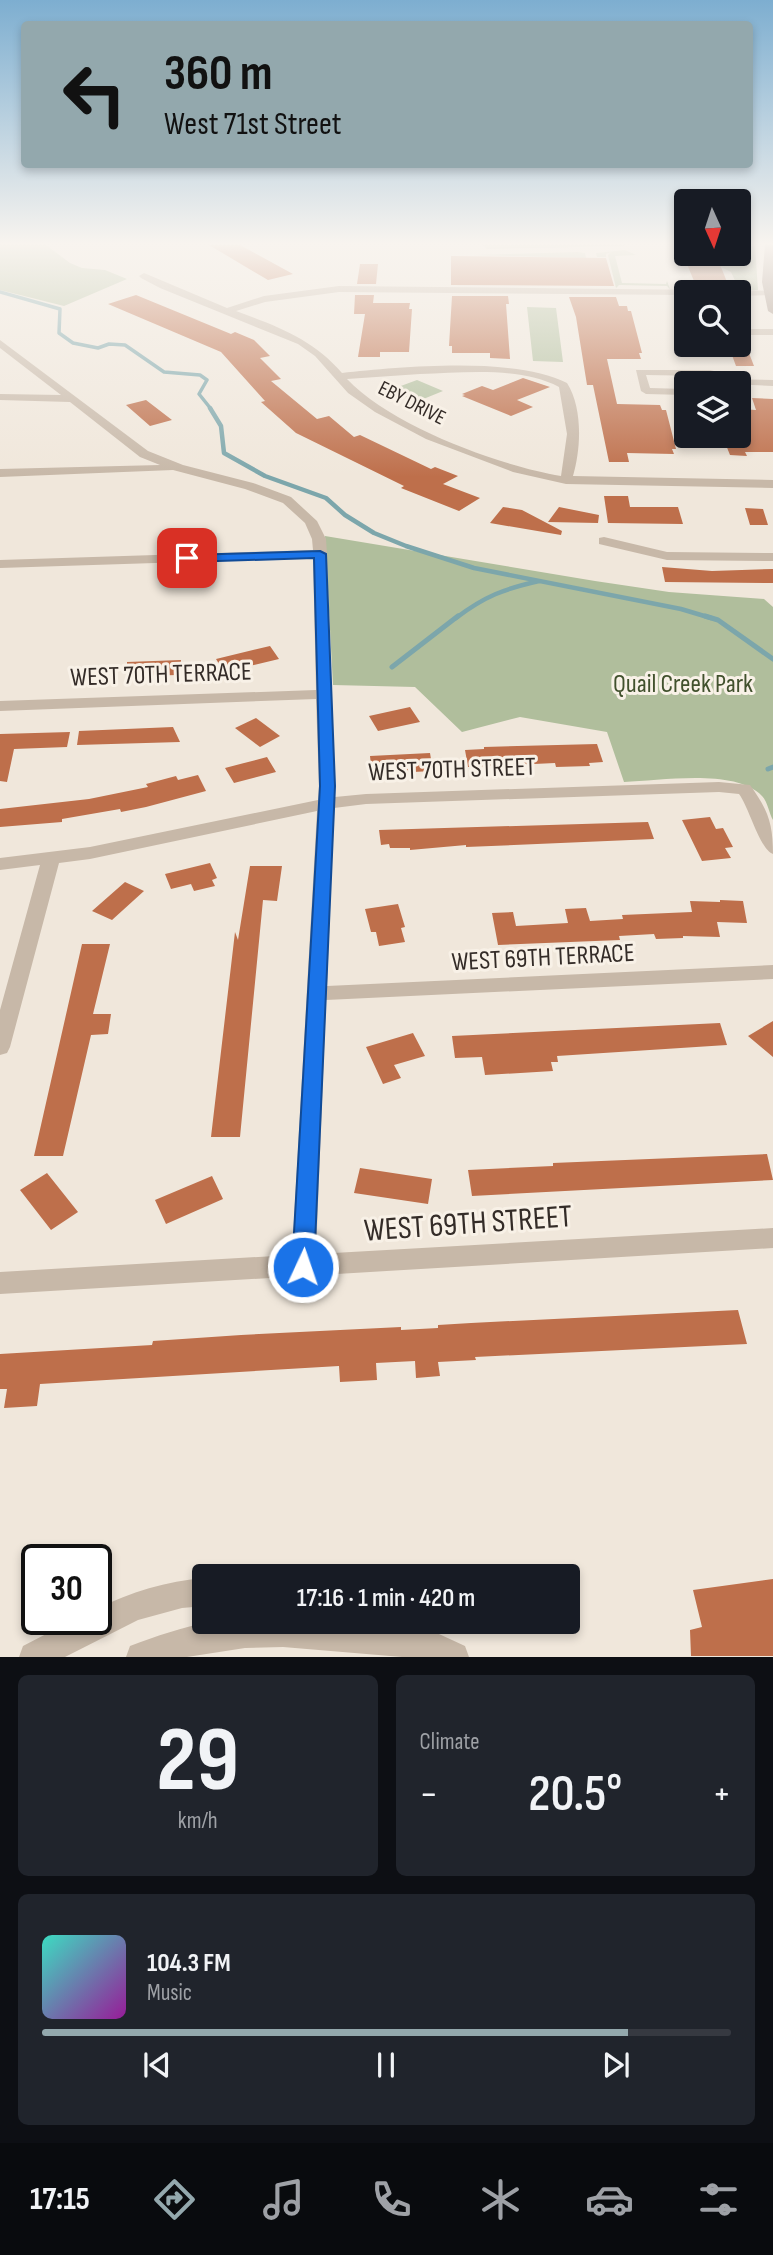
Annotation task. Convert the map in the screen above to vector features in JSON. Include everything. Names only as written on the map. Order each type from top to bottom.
[{"type":"street","name":"EBY DRIVE","points":[[253,322],[304,344],[328,361],[345,385],[382,413],[417,431],[534,474],[566,480],[773,484]]},
{"type":"street","points":[[751,332],[773,332]]},
{"type":"street","points":[[0,343],[70,399],[89,410],[155,460],[258,488],[288,500],[311,521],[319,539],[326,804],[303,1267]]},
{"type":"street","points":[[339,376],[384,371],[503,372],[536,374],[552,379],[563,385],[575,439],[574,458],[566,480]]},
{"type":"street","points":[[674,372],[640,372],[646,391],[674,392]]},
{"type":"street","points":[[3,397],[41,388],[51,382]]},
{"type":"street","points":[[751,383],[773,383]]},
{"type":"street","points":[[3,397],[70,399]]},
{"type":"street","points":[[116,468],[135,458],[140,450]]},
{"type":"street","points":[[0,472],[179,468]]},
{"type":"street","points":[[604,541],[637,553],[657,555],[721,559],[773,557]]},
{"type":"street","points":[[0,564],[320,554]]},
{"type":"street","name":"WEST 70TH TERRACE","points":[[0,706],[324,694]]},
{"type":"street","name":"WEST 70TH STREET","points":[[0,864],[90,853],[326,804],[379,799],[719,787],[744,789],[755,804],[773,848]]},
{"type":"street","points":[[0,1047],[51,858]]},
{"type":"street","name":"WEST 69TH TERRACE","points":[[317,993],[773,972]]},
{"type":"street","name":"WEST 69TH STREET","points":[[0,1283],[773,1238]]},
{"type":"street","points":[[34,1657],[111,1615],[192,1592]]},
{"type":"street","points":[[141,1657],[162,1647],[237,1634],[337,1634],[442,1651]]},
{"type":"street","points":[[406,1634],[442,1651]]},
{"type":"green space","points":[[529,322],[558,322],[563,362],[533,361]]},
{"type":"green space","points":[[417,380],[443,391],[416,402],[390,390]]},
{"type":"green space","name":"Quail Creek Park","points":[[325,536],[669,592],[764,599],[773,607],[773,820],[762,796],[750,787],[734,782],[697,778],[624,782],[607,732],[520,717],[462,732],[415,687],[333,685]]},
{"type":"building","points":[[151,322],[203,322],[254,340],[270,356],[260,358],[281,379],[271,381],[317,419],[329,416],[354,437],[360,435],[431,469],[435,467],[458,476],[443,484],[480,498],[459,511],[401,488],[404,486],[296,433],[261,402],[265,401],[221,352]]},
{"type":"building","points":[[364,322],[411,322],[409,352],[380,352],[380,357],[358,357]]},
{"type":"building","points":[[450,322],[507,322],[510,359],[490,358],[490,353],[452,353],[452,346],[449,346]]},
{"type":"building","points":[[577,322],[634,322],[642,353],[639,353],[641,359],[607,359],[617,404],[660,405],[662,410],[666,410],[676,449],[672,449],[674,454],[627,453],[629,462],[609,462],[593,385],[587,385]]},
{"type":"building","points":[[733,357],[750,357],[754,366],[736,366]]},
{"type":"building","points":[[523,378],[550,387],[517,400],[533,407],[511,416],[462,396],[482,386],[493,390]]},
{"type":"building","points":[[752,398],[773,399],[773,452],[745,452],[747,456],[730,455],[727,448],[751,448],[751,410],[756,410]]},
{"type":"building","points":[[146,400],[172,420],[150,426],[126,405]]},
{"type":"building","points":[[604,496],[628,496],[630,507],[678,507],[683,524],[608,523]]},
{"type":"building","points":[[503,507],[522,510],[562,531],[561,535],[490,523]]},
{"type":"building","points":[[559,507],[599,515],[598,523],[548,522]]},
{"type":"building","points":[[745,508],[763,509],[768,525],[750,525]]},
{"type":"building","points":[[662,567],[712,571],[773,569],[773,583],[665,582]]},
{"type":"building","points":[[270,646],[279,659],[224,672],[216,659]]},
{"type":"building","points":[[181,660],[180,675],[127,676],[127,662]]},
{"type":"building","points":[[410,707],[420,722],[378,731],[369,716]]},
{"type":"building","points":[[256,718],[280,736],[260,747],[235,728]]},
{"type":"building","points":[[173,727],[180,742],[77,745],[79,731]]},
{"type":"building","points":[[70,732],[67,747],[14,749],[7,782],[0,781],[0,734]]},
{"type":"building","points":[[597,744],[603,762],[589,763],[590,766],[556,767],[555,763],[468,767],[465,750],[484,747]]},
{"type":"building","points":[[430,753],[433,771],[372,774],[370,756]]},
{"type":"building","points":[[267,757],[276,772],[234,783],[225,768]]},
{"type":"building","points":[[198,775],[206,791],[121,812],[120,809],[62,819],[62,822],[0,827],[0,809],[89,799],[148,787],[146,784],[176,776],[178,780]]},
{"type":"building","points":[[710,817],[716,829],[723,828],[733,847],[725,848],[731,858],[702,861],[682,820]]},
{"type":"building","points":[[648,822],[654,839],[466,845],[410,850],[390,848],[389,844],[381,845],[379,830]]},
{"type":"building","points":[[210,863],[217,878],[212,880],[215,886],[194,891],[191,884],[171,889],[165,874]]},
{"type":"building","points":[[250,866],[282,866],[277,901],[263,900],[240,1137],[211,1137],[235,932],[238,940]]},
{"type":"building","points":[[125,882],[144,891],[112,920],[92,911]]},
{"type":"building","points":[[690,901],[743,901],[747,923],[717,922],[720,937],[683,936],[656,939],[654,934],[619,936],[620,940],[498,945],[492,913],[513,912],[516,926],[568,923],[565,909],[586,908],[590,921],[623,919],[622,915],[692,912]]},
{"type":"building","points":[[398,904],[405,927],[401,928],[405,942],[379,946],[376,932],[371,932],[365,909]]},
{"type":"building","points":[[82,944],[110,944],[93,1014],[111,1014],[108,1034],[91,1035],[63,1156],[34,1156]]},
{"type":"building","points":[[773,1021],[773,1057],[748,1036]]},
{"type":"building","points":[[720,1023],[727,1045],[557,1056],[558,1062],[551,1062],[553,1071],[485,1075],[482,1057],[455,1058],[452,1036]]},
{"type":"building","points":[[413,1033],[425,1056],[394,1065],[401,1078],[383,1084],[366,1047]]},
{"type":"building","points":[[767,1154],[773,1180],[472,1196],[468,1170],[553,1166],[553,1163]]},
{"type":"building","points":[[360,1168],[432,1179],[428,1204],[354,1193]]},
{"type":"building","points":[[47,1173],[78,1212],[51,1230],[20,1190]]},
{"type":"building","points":[[212,1176],[223,1199],[166,1224],[155,1200]]},
{"type":"building","points":[[738,1310],[747,1344],[475,1357],[476,1360],[438,1362],[440,1376],[416,1378],[415,1361],[376,1363],[377,1380],[340,1382],[339,1366],[40,1384],[37,1406],[4,1408],[7,1389],[0,1389],[0,1354],[152,1345],[153,1341],[241,1335],[401,1327],[401,1330],[471,1323]]},
{"type":"building","points":[[773,1579],[773,1656],[691,1656],[690,1630],[702,1627],[693,1590]]},
{"type":"waterway","points":[[59,322],[59,333],[73,343],[98,348],[109,344],[125,345],[164,372],[200,375],[207,380],[199,394],[211,409]]},
{"type":"waterway","points":[[210,408],[221,426],[224,453],[265,476],[326,498],[345,515],[374,533],[474,568],[681,609],[711,618]]},
{"type":"waterway","points":[[456,618],[495,594],[539,581]]},
{"type":"waterway","points":[[392,667],[458,616]]},
{"type":"waterway","points":[[705,616],[718,620],[773,659]]},
{"type":"waterway","points":[[768,769],[773,767]]},
{"type":"route","points":[[187,558],[320,554],[327,786],[303,1267]]}]
